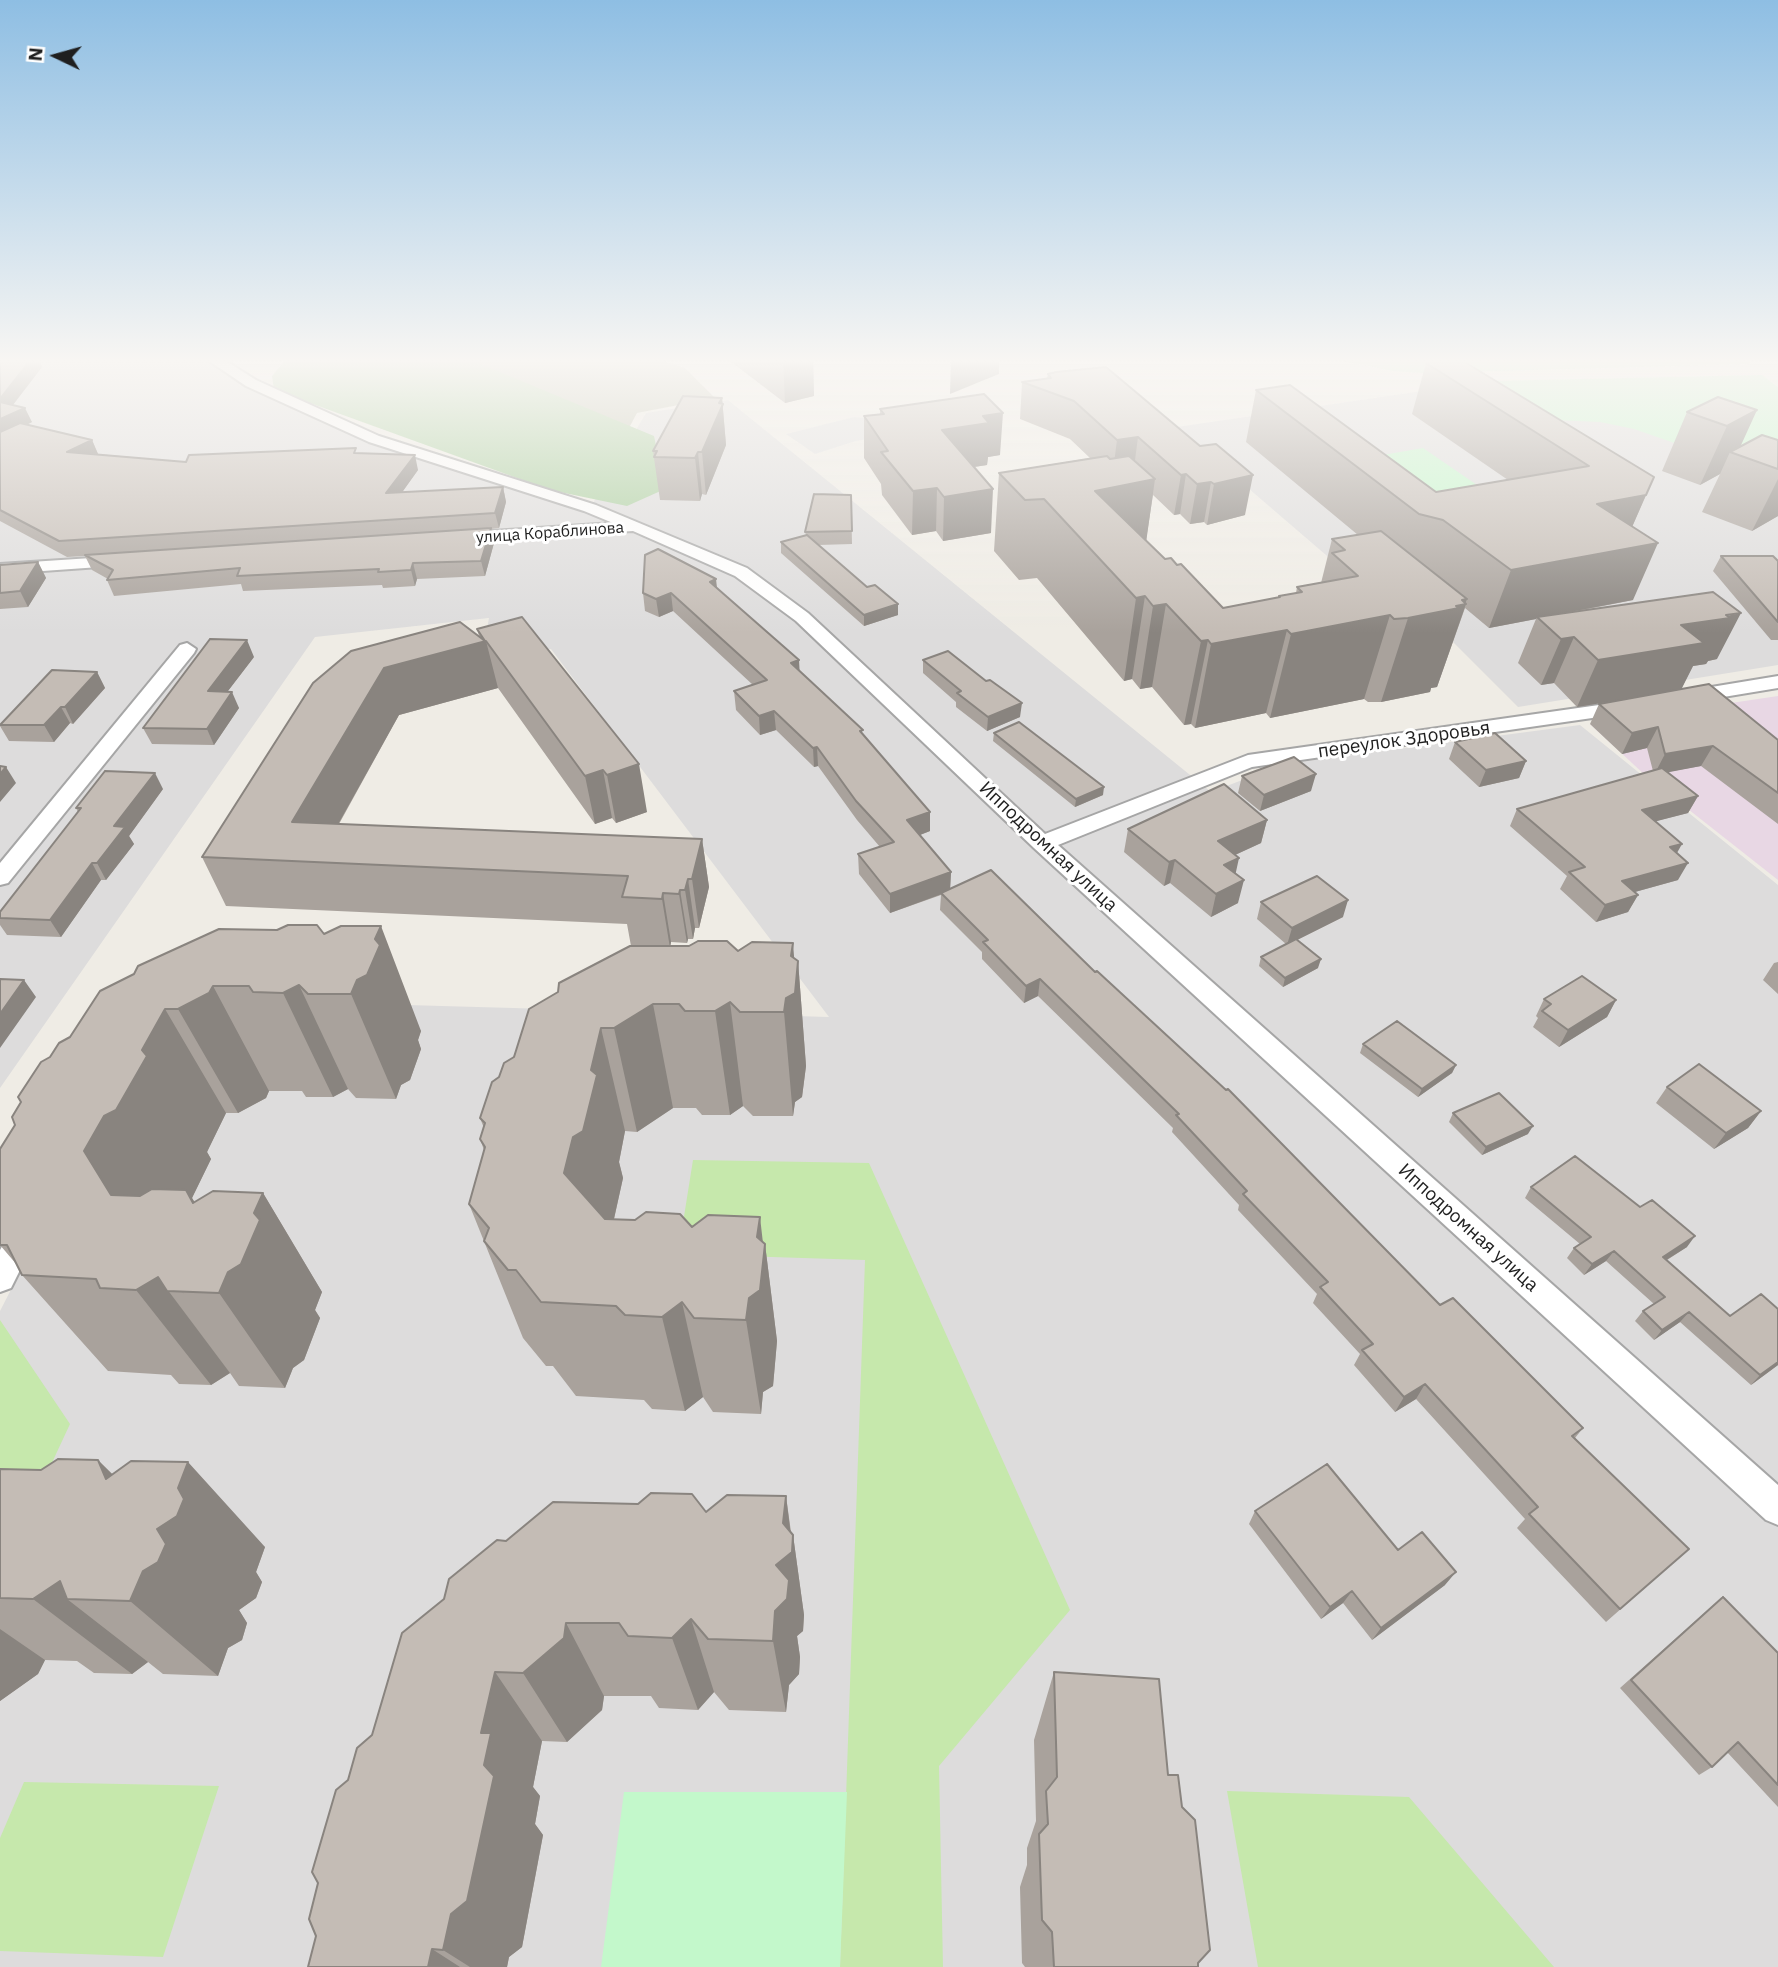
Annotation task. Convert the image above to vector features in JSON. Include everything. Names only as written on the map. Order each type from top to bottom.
[{"type":"street","name":"Ипподромная улица","points":[[407,450],[639,527],[741,572],[802,617],[1042,843],[1778,1508]]},
{"type":"street","name":"улица Кораблинова","points":[[445,540],[639,527]]},
{"type":"street","points":[[0,569],[140,560]]},
{"type":"street","points":[[0,878],[187,649]]},
{"type":"street","points":[[1669,700],[1778,682]]},
{"type":"street","name":"переулок Здоровья","points":[[1042,843],[1248,761],[1642,705]]},
{"type":"street","points":[[0,1279],[39,1205]]},
{"type":"shaded area","points":[[0,450],[408,450],[590,508],[624,450],[789,450],[1211,792],[1284,764],[1580,725],[1778,885],[1778,1967],[0,1967],[0,1311],[161,998],[829,1017],[551,649],[482,653],[489,618],[315,637],[0,1088]]},
{"type":"shaded area","points":[[573,450],[617,450],[603,476]]},
{"type":"shaded area","points":[[809,450],[828,450],[815,454]]},
{"type":"shaded area","points":[[1204,450],[1701,450],[1734,461],[1778,486],[1778,665],[1518,707],[1429,618],[1362,586]]},
{"type":"shaded area","points":[[1778,696],[1778,880],[1646,776],[1590,724]]},
{"type":"green space","points":[[439,450],[657,450],[665,489],[627,506],[550,490]]},
{"type":"green space","points":[[1426,450],[1493,496],[1426,508],[1360,459]]},
{"type":"green space","points":[[1694,450],[1778,450],[1778,488],[1735,464]]},
{"type":"green space","points":[[693,1160],[869,1163],[1070,1610],[939,1766],[943,1967],[840,1967],[865,1260],[678,1254]]},
{"type":"green space","points":[[0,1320],[70,1424],[36,1497],[0,1521]]},
{"type":"green space","points":[[24,1782],[219,1786],[163,1957],[0,1951],[0,1838]]},
{"type":"green space","points":[[1227,1791],[1409,1797],[1554,1967],[1258,1967]]},
{"type":"green space","points":[[624,1792],[847,1792],[840,1967],[601,1967]]},
{"type":"building","points":[[0,450],[72,450],[67,452],[186,462],[189,455],[355,450],[354,453],[415,455],[386,493],[503,487],[495,513],[59,541],[0,510]]},
{"type":"building","points":[[703,450],[695,458],[654,457],[657,451],[653,451]]},
{"type":"building","points":[[959,450],[993,489],[944,497],[937,488],[913,491],[881,452]]},
{"type":"building","points":[[1152,450],[1223,450],[1253,475],[1214,484],[1197,484],[1186,474],[1181,475]]},
{"type":"building","points":[[1335,450],[1378,450],[1436,492],[1589,466],[1563,450],[1609,450],[1654,477],[1646,495],[1597,504],[1658,543],[1511,570],[1443,520],[1419,514]]},
{"type":"building","points":[[1778,450],[1778,469],[1730,452]]},
{"type":"building","points":[[1107,456],[1110,459],[1129,456],[1155,479],[1095,491],[1165,559],[1171,558],[1177,565],[1181,564],[1223,608],[1302,592],[1297,587],[1358,576],[1332,553],[1345,550],[1332,539],[1381,531],[1467,599],[1462,600],[1466,604],[1456,606],[1459,608],[1408,618],[1394,619],[1390,615],[1291,634],[1287,630],[1211,644],[1208,640],[1201,641],[1166,604],[1153,606],[1145,596],[1136,598],[1044,499],[1025,500],[999,473]]},
{"type":"building","points":[[814,494],[851,495],[852,531],[805,532]]},
{"type":"building","points":[[491,528],[481,561],[413,563],[411,570],[378,572],[379,569],[237,576],[240,568],[107,580],[113,570],[85,555]]},
{"type":"building","points":[[807,535],[867,587],[875,585],[898,604],[864,615],[781,542]]},
{"type":"building","points":[[658,549],[716,579],[710,582],[799,660],[791,663],[863,730],[860,731],[930,812],[907,820],[951,872],[890,894],[858,854],[894,842],[856,801],[817,747],[813,748],[774,711],[759,716],[734,691],[767,680],[671,593],[656,599],[643,593],[645,555]]},
{"type":"building","points":[[1721,556],[1773,556],[1778,561],[1778,622]]},
{"type":"building","points":[[38,562],[20,591],[0,593],[0,565]]},
{"type":"building","points":[[1713,592],[1741,613],[1726,615],[1730,618],[1681,625],[1704,643],[1598,660],[1574,637],[1561,639],[1537,617]]},
{"type":"building","points":[[522,617],[639,764],[607,775],[603,770],[585,776],[486,641],[384,668],[292,822],[702,839],[692,879],[688,879],[685,890],[680,890],[679,894],[663,893],[662,899],[622,897],[628,876],[202,857],[313,683],[351,651],[460,622],[485,641],[477,629]]},
{"type":"building","points":[[210,639],[247,640],[208,691],[232,692],[207,729],[143,728]]},
{"type":"building","points":[[948,651],[986,681],[990,680],[1022,703],[988,717],[957,693],[961,691],[923,660]]},
{"type":"building","points":[[52,670],[97,672],[65,707],[61,707],[44,725],[0,725]]},
{"type":"building","points":[[1709,684],[1778,740],[1778,793],[1713,746],[1665,754],[1658,727],[1632,733],[1599,704]]},
{"type":"building","points":[[1019,722],[1104,787],[1076,799],[994,733]]},
{"type":"building","points":[[1495,733],[1526,761],[1486,770],[1455,742]]},
{"type":"building","points":[[1294,757],[1316,774],[1264,795],[1242,776]]},
{"type":"building","points":[[1662,768],[1698,796],[1642,810],[1682,844],[1670,847],[1688,863],[1622,881],[1638,895],[1605,905],[1569,872],[1585,867],[1517,809]]},
{"type":"building","points":[[105,771],[155,773],[114,826],[125,827],[97,863],[92,863],[50,920],[0,918],[0,912],[81,808],[76,808]]},
{"type":"building","points":[[1224,784],[1267,820],[1218,841],[1239,858],[1224,865],[1244,880],[1216,894],[1175,860],[1169,862],[1128,829]]},
{"type":"building","points":[[991,870],[1095,972],[1228,1089],[1440,1305],[1453,1298],[1583,1428],[1572,1436],[1689,1549],[1620,1609],[1529,1514],[1538,1507],[1425,1384],[1404,1397],[1362,1350],[1373,1344],[1320,1287],[1328,1282],[1243,1194],[1247,1191],[1176,1115],[1179,1114],[1040,979],[1026,986],[983,942],[988,940],[941,893]]},
{"type":"building","points":[[1317,876],[1348,900],[1292,928],[1261,902]]},
{"type":"building","points":[[288,925],[317,925],[324,934],[341,926],[381,926],[375,939],[380,945],[367,975],[357,980],[351,994],[308,994],[299,985],[283,993],[253,992],[249,986],[213,986],[209,993],[178,1009],[165,1009],[142,1050],[147,1056],[116,1110],[104,1116],[84,1151],[111,1195],[140,1196],[152,1189],[186,1190],[193,1203],[213,1191],[263,1193],[254,1213],[260,1220],[241,1264],[228,1272],[219,1293],[167,1291],[158,1277],[136,1290],[100,1288],[96,1279],[22,1275],[7,1245],[0,1245],[0,1149],[15,1125],[12,1117],[21,1102],[18,1097],[41,1062],[50,1057],[59,1043],[70,1037],[100,991],[134,974],[138,966],[219,929],[277,930]]},
{"type":"building","points":[[1296,939],[1321,959],[1285,978],[1261,957]]},
{"type":"building","points":[[698,941],[727,941],[738,951],[752,942],[793,943],[791,956],[798,961],[795,993],[786,998],[784,1012],[740,1012],[730,1002],[715,1011],[685,1011],[679,1004],[653,1004],[614,1028],[601,1028],[591,1070],[597,1075],[583,1131],[573,1137],[564,1173],[605,1219],[635,1220],[646,1212],[680,1214],[692,1227],[708,1215],[760,1217],[757,1237],[765,1244],[760,1290],[749,1298],[746,1320],[694,1318],[682,1302],[662,1317],[625,1315],[616,1306],[541,1302],[516,1270],[508,1270],[484,1241],[489,1228],[469,1204],[485,1147],[480,1139],[485,1123],[480,1118],[492,1082],[499,1077],[504,1063],[514,1057],[529,1009],[558,992],[559,983],[630,946],[689,946]]},
{"type":"building","points":[[1582,976],[1616,1000],[1568,1030],[1542,1011],[1551,1004],[1544,999]]},
{"type":"building","points":[[0,979],[24,980],[0,1014]]},
{"type":"building","points":[[1397,1021],[1456,1065],[1422,1089],[1363,1044]]},
{"type":"building","points":[[1699,1064],[1761,1111],[1726,1133],[1667,1087]]},
{"type":"building","points":[[1499,1093],[1533,1126],[1486,1147],[1453,1113]]},
{"type":"building","points":[[1575,1156],[1640,1207],[1652,1200],[1695,1236],[1663,1257],[1730,1316],[1761,1294],[1778,1309],[1778,1362],[1760,1375],[1689,1312],[1662,1330],[1643,1311],[1665,1297],[1614,1251],[1592,1264],[1574,1248],[1591,1237],[1531,1187]]},
{"type":"building","points":[[58,1459],[98,1460],[106,1479],[131,1461],[188,1462],[178,1488],[184,1499],[177,1516],[157,1529],[166,1544],[158,1562],[143,1571],[130,1601],[67,1599],[60,1581],[33,1599],[0,1598],[0,1469],[41,1470]]},
{"type":"building","points":[[1327,1464],[1398,1550],[1422,1532],[1456,1572],[1381,1628],[1352,1591],[1330,1607],[1255,1511]]},
{"type":"building","points":[[651,1493],[692,1494],[706,1512],[727,1495],[786,1496],[783,1523],[793,1535],[792,1552],[776,1565],[789,1580],[787,1599],[775,1611],[773,1641],[708,1639],[691,1619],[672,1638],[628,1636],[619,1623],[566,1623],[564,1638],[523,1673],[495,1672],[481,1733],[491,1733],[484,1765],[494,1776],[467,1901],[451,1914],[443,1950],[432,1949],[428,1967],[308,1967],[316,1936],[309,1919],[318,1883],[312,1872],[336,1790],[348,1780],[357,1748],[372,1735],[402,1633],[444,1599],[449,1579],[497,1540],[506,1541],[553,1502],[638,1504]]},
{"type":"building","points":[[1723,1597],[1778,1653],[1778,1785],[1738,1742],[1712,1767],[1631,1680]]},
{"type":"building","points":[[1054,1672],[1159,1679],[1168,1775],[1178,1775],[1182,1807],[1195,1820],[1210,1950],[1198,1963],[1198,1967],[1054,1967],[1052,1932],[1042,1920],[1039,1834],[1048,1824],[1046,1791],[1057,1777]]}]
